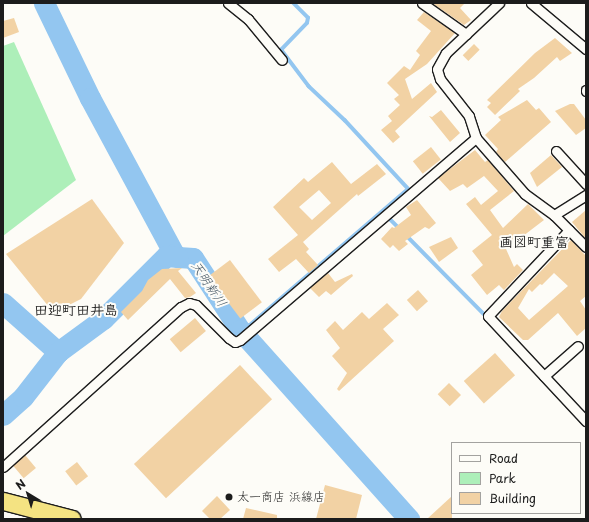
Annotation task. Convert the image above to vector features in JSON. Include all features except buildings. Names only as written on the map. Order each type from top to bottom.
[{"type":"highway","points":[[3,501],[72,519]]},
{"type":"street","points":[[228,3],[248,19],[282,60]]},
{"type":"street","points":[[422,3],[466,34]]},
{"type":"street","points":[[499,3],[446,53],[437,69],[440,79],[469,116],[476,138],[526,194],[554,215],[586,247]]},
{"type":"street","points":[[531,3],[586,49]]},
{"type":"street","points":[[3,467],[181,307],[189,303],[196,305],[229,338],[235,342],[240,340],[476,138]]},
{"type":"street","points":[[556,151],[586,184]]},
{"type":"street","points":[[554,215],[586,195]]},
{"type":"street","points":[[569,230],[488,316],[586,421]]},
{"type":"street","points":[[544,376],[578,346]]},
{"type":"green space","points":[[14,42],[76,180],[3,236],[3,46]]},
{"type":"waterway","name":"天明新川","points":[[44,3],[90,98],[174,254],[178,257],[193,258],[240,330],[409,519]]},
{"type":"waterway","points":[[240,330],[250,325],[408,189],[345,121],[309,87],[281,50],[307,23],[308,18],[293,3]]},
{"type":"waterway","points":[[386,215],[400,229]]},
{"type":"waterway","points":[[407,236],[487,317]]},
{"type":"waterway","points":[[3,415],[23,397],[58,352],[103,319],[166,256],[178,257]]},
{"type":"waterway","points":[[3,303],[58,352]]},
{"type":"place","name":"太一商店 浜線店","points":[[229,497]]},
{"type":"district","name":"画図町重富","points":[[534,242]]},
{"type":"district","name":"田迎町田井島","points":[[76,310]]}]
